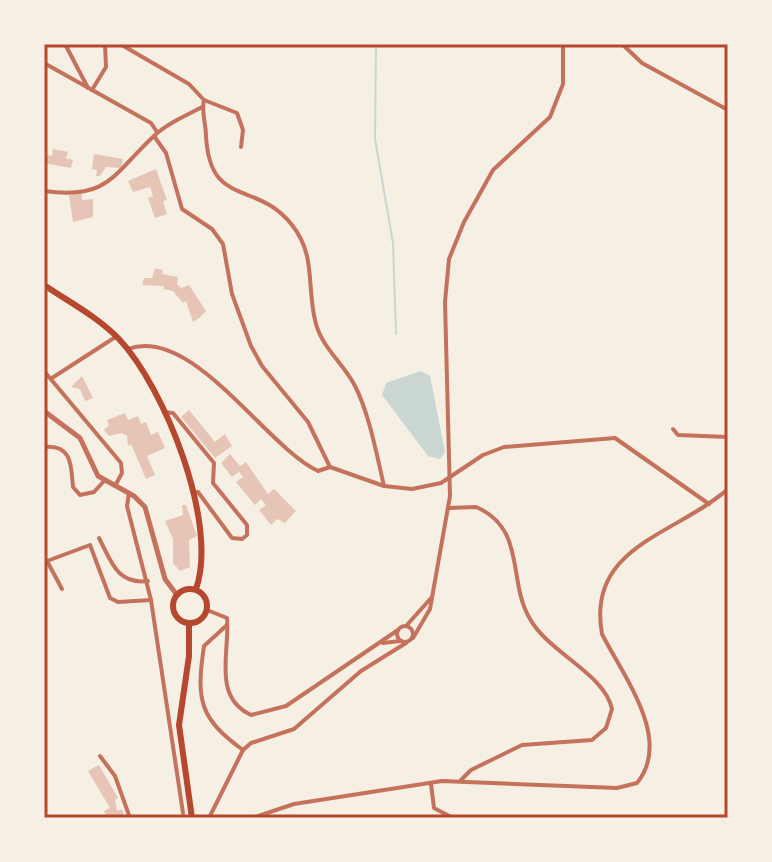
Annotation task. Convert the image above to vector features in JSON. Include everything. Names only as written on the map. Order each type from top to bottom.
[{"type":"main road","points":[[44,285],[117,336],[128,349],[162,411],[194,493],[204,546],[196,589]]},
{"type":"main road","points":[[186,589],[196,589],[207,599],[207,610],[203,618],[189,623],[179,619],[173,610],[177,595],[186,589]]},
{"type":"main road","points":[[189,623],[189,656],[179,725],[192,818]]},
{"type":"street","points":[[65,44],[90,89]]},
{"type":"street","points":[[90,89],[106,67],[105,44]]},
{"type":"street","points":[[120,44],[189,84],[204,100],[237,113],[243,130],[241,147]]},
{"type":"street","points":[[209,818],[243,750],[251,743],[294,729],[361,671],[413,638],[424,624],[433,595],[451,478],[445,302],[449,259],[464,222],[493,170],[550,117],[563,84],[563,44]]},
{"type":"street","points":[[622,44],[642,63],[728,110]]},
{"type":"street","points":[[44,63],[151,123],[166,153],[182,209],[212,229],[223,244],[232,294],[251,346],[262,366],[308,422],[330,467]]},
{"type":"street","points":[[204,100],[207,155],[213,173],[230,189],[252,195],[276,208],[302,238],[311,264],[315,322],[321,340],[355,384],[384,486]]},
{"type":"street","points":[[44,191],[87,190],[106,184],[125,170],[156,134],[202,107]]},
{"type":"street","points":[[52,378],[117,336]]},
{"type":"street","points":[[128,349],[151,346],[178,354],[243,406],[297,460],[318,471],[330,467],[384,486],[412,489],[451,478],[483,455],[504,447],[615,438],[709,504]]},
{"type":"street","points":[[44,371],[121,463],[122,473],[115,486]]},
{"type":"street","points":[[44,411],[80,438],[95,472],[104,481],[129,493],[148,511],[165,579],[177,595]]},
{"type":"street","points":[[162,411],[173,413],[214,463],[213,483],[247,525],[247,535],[242,539],[232,538],[198,492],[194,493]]},
{"type":"street","points":[[673,429],[678,435],[728,437]]},
{"type":"street","points":[[44,447],[55,447],[69,457],[74,468],[73,487],[80,495],[94,492],[104,481]]},
{"type":"street","points":[[252,818],[294,804],[461,780],[617,788],[637,783],[648,762],[650,732],[602,634],[600,601],[609,575],[619,563],[728,489]]},
{"type":"street","points":[[129,493],[127,506],[148,581],[183,813]]},
{"type":"street","points":[[448,508],[476,507],[500,527],[514,551],[519,591],[537,632],[606,691],[612,709],[606,728],[592,740],[522,745],[471,770],[461,780]]},
{"type":"street","points":[[99,538],[119,576],[135,583],[148,581]]},
{"type":"street","points":[[62,589],[47,561],[90,545],[110,598],[118,602],[151,600]]},
{"type":"street","points":[[207,610],[224,614],[228,624],[226,684],[234,703],[251,715],[286,706],[406,626],[433,595]]},
{"type":"street","points":[[228,624],[204,646],[201,686],[210,723],[243,750]]},
{"type":"street","points":[[406,626],[413,630],[413,638]]},
{"type":"street","points":[[398,630],[403,642]]},
{"type":"street","points":[[380,642],[403,642]]},
{"type":"street","points":[[100,756],[115,776],[130,818]]},
{"type":"street","points":[[431,783],[434,808],[453,818]]},
{"type":"shaded area","points":[[421,371],[430,376],[445,452],[440,459],[428,456],[382,395],[386,383]]},
{"type":"building","points":[[53,149],[68,152],[66,158],[73,160],[71,168],[44,163],[44,154],[52,156]]},
{"type":"building","points":[[94,154],[123,159],[121,168],[106,167],[100,176],[96,176],[97,170],[92,169]]},
{"type":"building","points":[[156,169],[167,200],[163,201],[167,214],[155,218],[148,198],[153,196],[150,187],[133,192],[128,181]]},
{"type":"building","points":[[82,194],[82,200],[93,199],[93,217],[73,222],[69,195]]},
{"type":"building","points":[[155,268],[163,270],[162,274],[178,277],[177,284],[181,288],[189,285],[206,311],[193,322],[186,301],[183,303],[173,291],[163,289],[164,286],[142,285],[144,278],[152,278]]},
{"type":"building","points":[[82,376],[93,398],[85,401],[80,389],[71,387]]},
{"type":"building","points":[[189,410],[215,442],[225,434],[232,446],[215,458],[181,417]]},
{"type":"building","points":[[125,413],[128,420],[138,416],[141,424],[146,422],[151,435],[158,432],[165,448],[147,456],[155,475],[146,479],[131,444],[128,446],[127,436],[122,433],[109,436],[104,430],[109,425],[107,420]]},
{"type":"building","points":[[230,454],[240,466],[246,462],[268,494],[274,489],[296,511],[285,523],[277,519],[271,525],[259,510],[266,505],[261,499],[255,505],[236,482],[243,477],[239,472],[232,477],[221,463]]},
{"type":"building","points":[[182,505],[186,505],[197,536],[189,540],[190,567],[180,571],[173,563],[173,539],[165,521],[183,515]]},
{"type":"building","points":[[99,765],[118,798],[115,800],[117,811],[122,809],[125,818],[107,818],[104,811],[110,808],[88,771]]},
{"type":"waterway","points":[[376,44],[375,139],[393,243],[396,334]]}]
